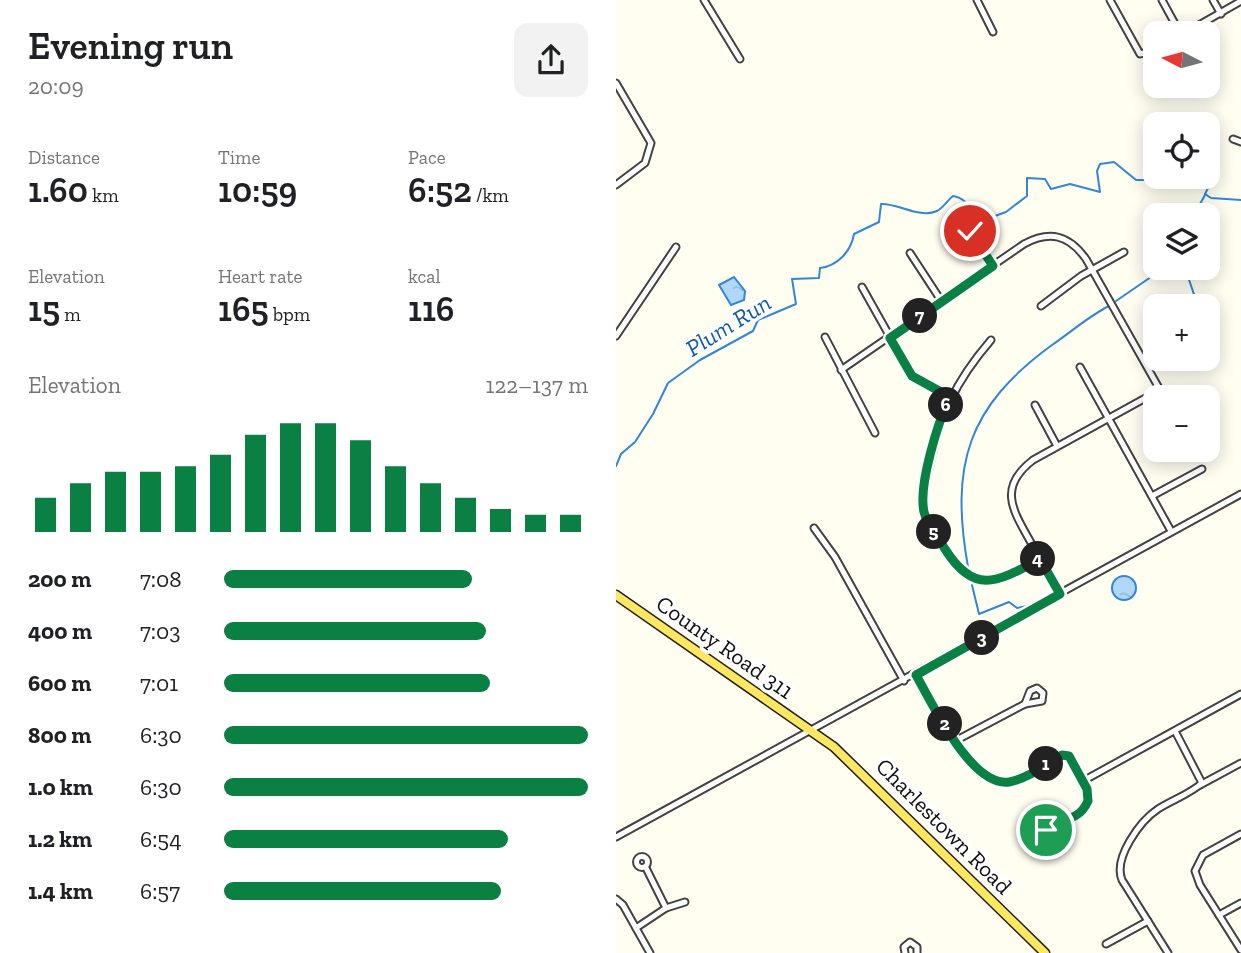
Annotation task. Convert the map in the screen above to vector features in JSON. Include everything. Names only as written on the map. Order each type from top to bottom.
[{"type":"main road","name":"County Road 311","points":[[616,595],[811,731]]},
{"type":"main road","name":"Charlestown Road","points":[[811,731],[871,780],[1045,953]]},
{"type":"street","points":[[704,0],[740,59]]},
{"type":"street","points":[[977,0],[993,32]]},
{"type":"street","points":[[1110,0],[1140,54],[1143,53]]},
{"type":"street","points":[[1162,0],[1175,21]]},
{"type":"street","points":[[1213,0],[1221,14]]},
{"type":"street","points":[[1207,21],[1241,1]]},
{"type":"street","points":[[616,83],[651,143],[645,163],[616,185]]},
{"type":"street","points":[[1233,139],[1241,142]]},
{"type":"street","points":[[970,231],[993,266]]},
{"type":"street","points":[[841,370],[1024,244],[1049,235],[1073,243],[1093,269],[1157,385]]},
{"type":"street","points":[[616,335],[676,247]]},
{"type":"street","points":[[1041,306],[1093,269],[1124,252]]},
{"type":"street","points":[[910,254],[942,302]]},
{"type":"street","points":[[862,287],[912,376],[950,397]]},
{"type":"street","points":[[825,337],[875,433]]},
{"type":"street","points":[[991,340],[960,378],[937,430],[925,489],[926,519],[958,568],[970,577],[1000,579],[1040,559]]},
{"type":"street","points":[[1080,367],[1171,531]]},
{"type":"street","points":[[1060,594],[1013,510],[1010,493],[1021,469],[1143,399]]},
{"type":"street","points":[[1035,405],[1057,446]]},
{"type":"street","points":[[1152,496],[1202,469]]},
{"type":"street","points":[[616,837],[1241,495]]},
{"type":"street","points":[[814,528],[835,558],[904,681]]},
{"type":"street","points":[[916,675],[955,741],[978,768],[995,780],[1015,780],[1065,754],[1071,759],[1088,793],[1086,805],[1076,816],[1064,821]]},
{"type":"street","points":[[1083,781],[1241,694]]},
{"type":"street","points":[[955,741],[1025,704]]},
{"type":"street","points":[[1175,731],[1201,779],[1200,785]]},
{"type":"street","points":[[1168,953],[1122,880],[1121,859],[1152,813],[1241,763]]},
{"type":"street","points":[[1241,834],[1203,855],[1196,867],[1198,880],[1241,950]]},
{"type":"street","points":[[646,868],[666,908]]},
{"type":"street","points":[[616,898],[650,953]]},
{"type":"street","points":[[636,928],[666,908],[685,902]]},
{"type":"street","points":[[1219,915],[1241,903]]},
{"type":"street","points":[[1106,944],[1148,922]]},
{"type":"street","points":[[905,953],[904,947],[910,942],[917,947],[917,953]]},
{"type":"water","points":[[734,277],[745,291],[744,300],[731,305],[719,285]]},
{"type":"water","points":[[1124,576],[1133,579],[1136,588],[1133,597],[1124,600],[1115,597],[1112,588],[1115,579]]},
{"type":"waterway","name":"Plum Run","points":[[616,466],[621,454],[635,442],[653,414],[668,383],[700,360],[753,331],[758,320],[796,304],[792,279],[819,278],[820,268],[842,257],[850,247],[854,234],[879,222],[881,204],[930,213],[939,210],[953,196],[966,203],[981,221],[1006,212],[1027,196],[1027,178],[1045,179],[1051,189],[1070,184],[1100,192],[1097,171],[1100,164],[1114,162],[1136,180],[1143,180]]},
{"type":"waterway","name":"Plum Run","points":[[1208,189],[1205,194],[1211,198],[1241,200]]},
{"type":"waterway","points":[[1201,203],[1205,195]]},
{"type":"waterway","points":[[1116,301],[1147,280]]},
{"type":"waterway","points":[[1189,280],[1194,294]]},
{"type":"waterway","points":[[968,567],[963,531],[964,468],[971,441],[983,416],[1000,392],[1023,368],[1080,324],[1109,306]]},
{"type":"waterway","points":[[972,585],[979,614],[1009,602],[1017,608],[1033,605]]},
{"type":"route","points":[[970,231],[993,266],[890,338],[912,376],[950,397],[937,430],[925,489],[923,502],[926,519],[954,563],[970,577],[981,580],[1000,579],[1040,559],[1060,594],[916,675],[963,753],[990,778],[1005,782],[1015,780],[1062,755],[1069,756],[1087,789],[1088,801],[1076,816],[1069,820],[1048,823],[1046,830]]}]
